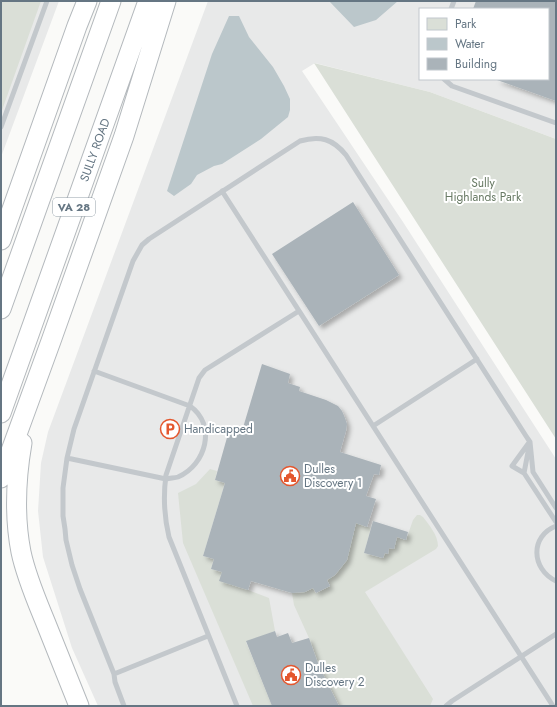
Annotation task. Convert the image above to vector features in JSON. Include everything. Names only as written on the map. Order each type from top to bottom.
[{"type":"highway","points":[[1,240],[87,1]]},
{"type":"highway","name":"VA 28","points":[[1,309],[111,1]]},
{"type":"highway","name":"SULLY ROAD","points":[[1,413],[148,1]]},
{"type":"highway","points":[[1,478],[124,136],[166,1]]},
{"type":"highway","points":[[51,341],[23,440],[18,478],[17,515],[21,552],[32,588],[80,706]]},
{"type":"lane","points":[[1,128],[47,1]]},
{"type":"lane","points":[[445,80],[452,86],[556,123]]},
{"type":"lane","points":[[124,706],[115,682],[114,674],[80,589],[68,552],[63,502],[64,473],[74,428],[133,261],[142,245],[300,141],[312,138],[325,139],[338,146],[346,155],[530,442],[533,472],[556,508]]},
{"type":"lane","points":[[222,191],[553,706]]},
{"type":"lane","points":[[237,706],[169,538],[164,506],[166,479],[199,378],[205,370],[299,311]]},
{"type":"lane","points":[[373,426],[477,359]]},
{"type":"lane","points":[[67,458],[166,479],[177,477],[187,472],[198,460],[204,450],[206,431],[203,422],[195,409],[94,371]]},
{"type":"lane","points":[[524,473],[530,442]]},
{"type":"lane","points":[[530,442],[512,466],[524,473],[556,522]]},
{"type":"lane","points":[[556,526],[550,528],[542,534],[536,555],[541,568],[556,581]]},
{"type":"lane","points":[[446,706],[556,634]]},
{"type":"lane","points":[[114,674],[208,636]]},
{"type":"shaded area","points":[[1,1],[59,1],[1,157]]},
{"type":"shaded area","points":[[208,1],[556,1],[556,139],[430,92],[315,63],[302,71],[403,222],[556,459],[556,706],[98,706],[72,648],[43,557],[38,511],[41,463],[48,432]]},
{"type":"green space","points":[[1,1],[41,1],[1,113]]},
{"type":"green space","name":"Sully Highlands Park","points":[[314,63],[430,92],[556,139],[556,439]]},
{"type":"green space","points":[[210,469],[217,471],[215,480],[225,483],[203,556],[214,559],[211,569],[222,572],[248,590],[269,598],[275,631],[246,642],[272,706],[253,706],[183,543],[178,493],[196,484]]},
{"type":"green space","points":[[417,515],[423,517],[435,534],[438,542],[436,549],[365,592],[433,699],[430,706],[339,706],[319,666],[309,638],[294,605],[292,593],[305,592],[313,588],[316,593],[330,586],[327,580],[335,575],[347,560],[356,523],[371,528],[364,553],[383,558],[385,553],[388,554],[389,548],[394,549],[397,537],[406,540],[413,520]]},
{"type":"water","points":[[329,1],[398,1],[376,20],[354,27]]},
{"type":"water","points":[[229,16],[239,16],[249,37],[273,67],[290,99],[290,110],[288,117],[261,139],[222,164],[214,166],[197,175],[191,184],[174,196],[167,191],[212,54]]},
{"type":"building","points":[[476,1],[556,1],[556,101],[497,80],[549,80],[549,8],[473,8]]},
{"type":"building","points":[[353,202],[399,275],[319,326],[272,254]]},
{"type":"building","name":"Dulles Discovery 1","points":[[262,364],[290,374],[288,383],[300,387],[299,391],[326,400],[338,406],[342,411],[347,424],[340,452],[381,465],[379,475],[374,474],[366,496],[376,499],[367,527],[356,523],[347,560],[335,575],[327,580],[330,586],[316,593],[313,588],[305,592],[292,593],[251,581],[248,590],[219,581],[222,572],[211,569],[214,559],[203,556],[225,483],[215,480],[230,427],[242,431]]},
{"type":"building","points":[[373,521],[408,532],[406,540],[397,537],[394,549],[389,548],[388,554],[385,553],[383,558],[364,553]]},
{"type":"building","name":"Dulles Discovery 2","points":[[275,631],[277,637],[288,633],[292,643],[309,638],[319,666],[339,706],[272,706],[246,641]]},
{"type":"place","name":"Handicapped","points":[[170,429]]},
{"type":"place","name":"Dulles Discovery 1","points":[[290,476]]},
{"type":"place","name":"Dulles Discovery 2","points":[[291,675]]}]
